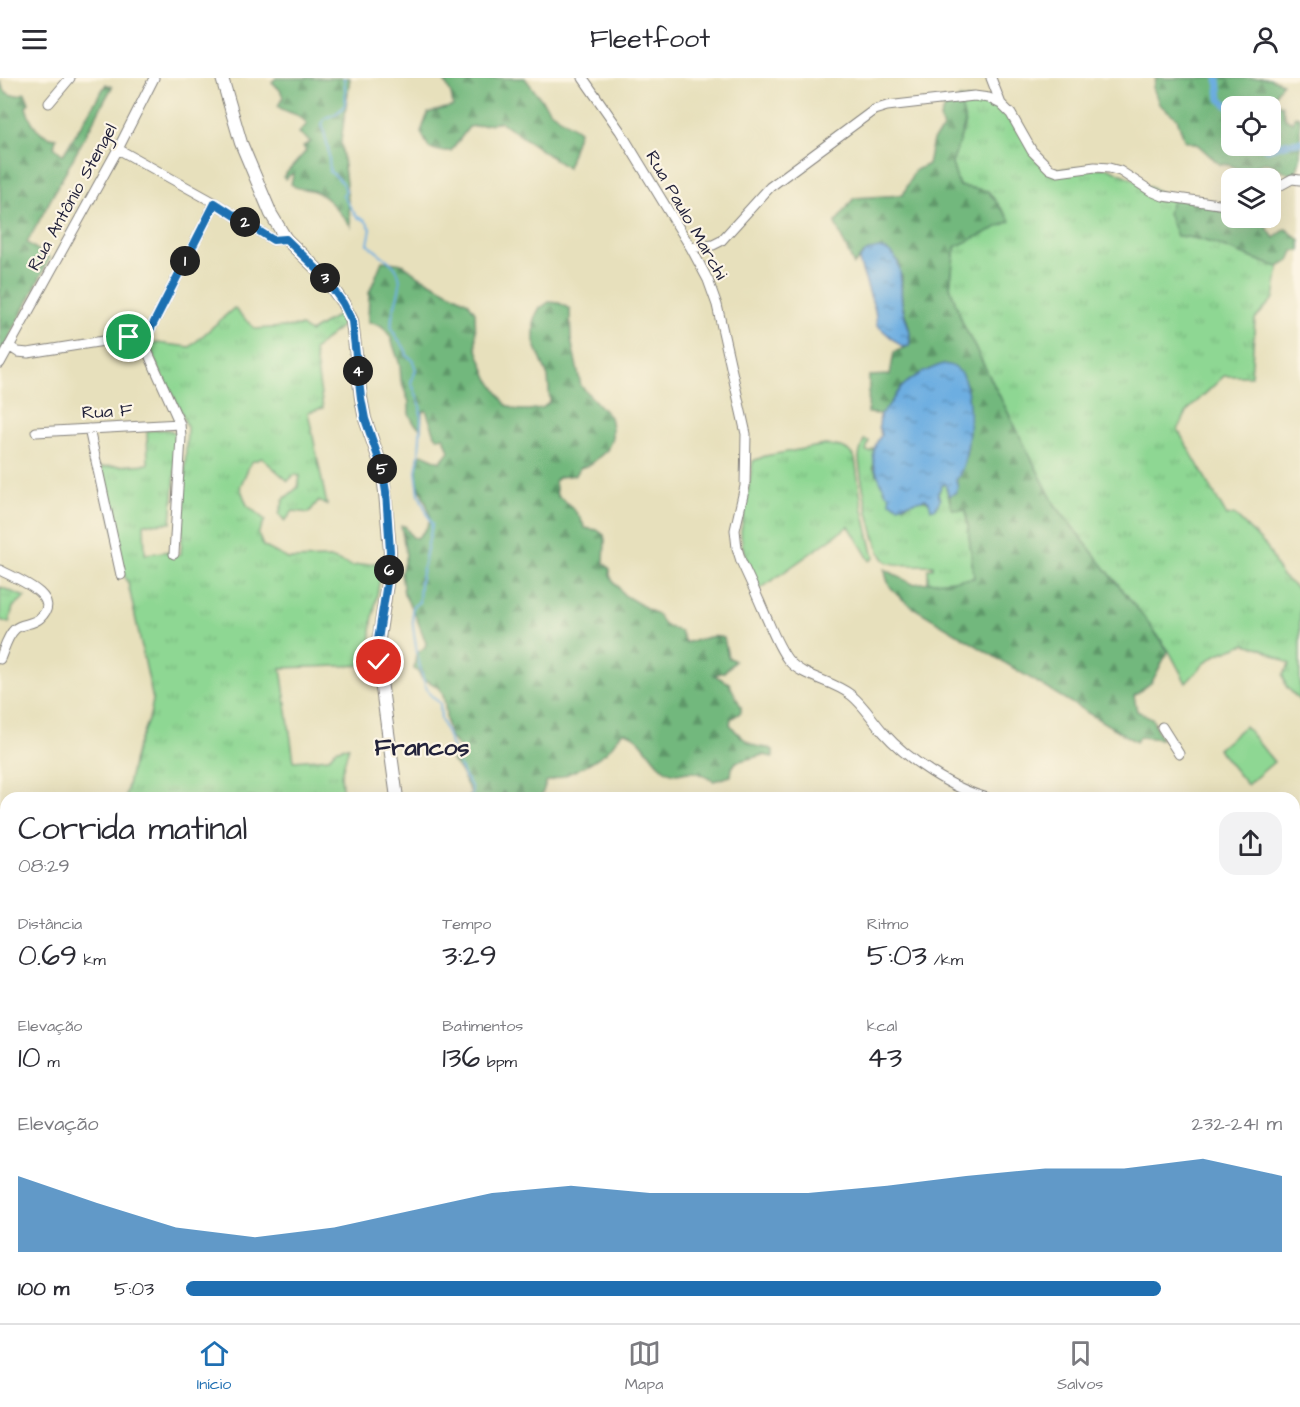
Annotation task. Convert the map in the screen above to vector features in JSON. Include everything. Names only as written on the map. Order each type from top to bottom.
[{"type":"main road","points":[[222,78],[241,143],[271,214],[286,239],[322,274],[349,313],[355,335],[365,419],[382,468],[390,551],[377,652],[396,792]]},
{"type":"street","points":[[49,103],[70,78]]},
{"type":"street","name":"Rua Antônio Stengel","points":[[0,363],[118,149],[154,78]]},
{"type":"street","name":"Rua Paulo Marchi","points":[[583,78],[620,131],[691,248],[708,280],[722,320],[746,434],[747,470],[735,530],[737,548],[777,641],[789,661],[799,669],[835,684],[853,696],[886,735],[909,755],[949,782],[970,792]]},
{"type":"street","points":[[991,78],[1001,104]]},
{"type":"street","points":[[691,248],[713,245],[721,241],[770,187],[874,110],[887,106],[974,96],[989,98],[1001,104],[1011,114],[1032,151],[1050,169],[1058,172],[1095,167],[1109,168],[1120,171],[1163,196],[1221,204]]},
{"type":"street","points":[[118,149],[215,203],[273,240],[286,239]]},
{"type":"street","points":[[1281,185],[1292,179],[1300,180]]},
{"type":"street","points":[[9,346],[18,352],[28,353],[141,337],[148,334],[215,203]]},
{"type":"street","points":[[141,337],[180,424],[174,554]]},
{"type":"street","name":"Rua F","points":[[36,432],[180,424]]},
{"type":"street","points":[[89,429],[121,575]]},
{"type":"street","points":[[0,570],[39,591],[47,603],[44,614],[39,619],[16,628],[12,632],[0,659]]},
{"type":"street","points":[[1162,727],[1179,754]]},
{"type":"green space","points":[[276,78],[350,78],[341,141],[351,226],[325,197],[291,184],[294,172],[285,179],[283,177],[306,151],[303,146],[311,142],[299,133],[307,124],[296,115],[278,106],[283,97],[272,82]]},
{"type":"green space","points":[[443,78],[525,78],[550,111],[579,131],[567,168],[501,122],[469,127],[451,151],[429,148],[421,132],[428,113],[453,106],[451,94]]},
{"type":"green space","points":[[1156,78],[1269,78],[1282,83],[1275,96],[1221,96],[1221,156],[1281,156],[1281,105],[1285,118],[1292,122],[1295,116],[1300,117],[1300,159],[1295,176],[1268,163],[1253,168],[1237,168],[1219,164],[1198,145],[1184,140],[1177,118],[1159,104],[1153,87]]},
{"type":"green space","points":[[0,81],[10,94],[25,93],[29,103],[26,107],[33,123],[40,132],[56,138],[54,147],[63,155],[106,84],[112,87],[27,243],[50,258],[0,356]]},
{"type":"green space","points":[[959,98],[1001,104],[1050,169],[1109,168],[1173,198],[1177,236],[1203,240],[1279,267],[1274,298],[1255,319],[1251,376],[1224,376],[1188,410],[1178,430],[1227,516],[1234,514],[1267,547],[1281,575],[1300,591],[1300,701],[1286,686],[1283,675],[1290,664],[1260,648],[1245,644],[1218,654],[1207,661],[1186,683],[1169,651],[1147,621],[1055,505],[963,324],[950,287],[955,247],[988,191],[959,186],[952,164],[965,123]]},
{"type":"green space","points":[[960,101],[965,123],[952,164],[959,186],[988,191],[1011,221],[955,247],[950,287],[963,324],[1055,505],[1168,651],[1152,682],[1134,696],[1137,711],[1152,718],[1161,739],[1139,737],[1136,742],[914,608],[894,592],[886,576],[885,569],[912,584],[974,578],[966,510],[952,509],[949,496],[955,493],[914,378],[901,388],[888,408],[880,414],[868,413],[869,376],[890,375],[894,352],[909,346],[910,331],[902,299],[902,276],[863,254],[854,265],[835,223],[854,198],[903,195],[914,171],[928,164],[933,140],[943,129],[940,118],[946,103]]},
{"type":"green space","points":[[1173,198],[1221,205],[1221,228],[1267,228],[1274,238],[1286,229],[1300,240],[1300,251],[1293,251],[1289,261],[1279,267],[1203,240],[1177,236],[1168,213]]},
{"type":"green space","points":[[382,261],[403,264],[419,276],[468,302],[475,312],[476,347],[488,378],[506,405],[517,410],[542,408],[550,402],[548,377],[534,342],[534,319],[539,309],[549,302],[559,303],[570,309],[571,340],[581,386],[610,417],[612,438],[607,450],[591,464],[580,468],[576,475],[559,477],[555,481],[557,496],[574,509],[585,528],[597,530],[604,535],[604,563],[610,569],[610,576],[624,595],[658,615],[664,625],[680,631],[685,642],[709,637],[724,638],[728,657],[735,661],[724,672],[714,675],[729,683],[741,707],[741,712],[731,719],[730,724],[751,743],[773,750],[773,757],[763,755],[736,762],[731,776],[714,781],[695,772],[676,774],[665,770],[636,738],[624,732],[608,751],[598,758],[569,774],[546,782],[543,792],[471,792],[452,761],[452,758],[461,756],[464,752],[450,736],[442,694],[439,688],[422,679],[418,671],[414,669],[416,654],[425,647],[426,643],[404,594],[401,573],[406,555],[401,526],[405,526],[412,537],[417,538],[424,531],[430,519],[418,483],[418,457],[422,454],[440,462],[449,451],[444,437],[438,438],[435,435],[426,410],[422,412],[421,429],[409,414],[409,402],[401,381],[400,365],[390,336],[382,326],[368,322],[369,293]]},
{"type":"green space","points":[[234,308],[255,329],[301,326],[310,332],[340,314],[343,324],[314,350],[323,408],[308,412],[327,505],[318,501],[309,513],[293,511],[285,521],[279,514],[284,499],[298,487],[300,476],[294,475],[288,481],[262,458],[251,462],[240,487],[247,505],[265,520],[258,534],[263,546],[288,559],[330,558],[352,566],[383,562],[372,622],[368,665],[281,668],[294,761],[329,758],[335,750],[349,746],[341,775],[342,792],[126,792],[136,750],[150,715],[153,700],[101,467],[148,464],[147,431],[168,430],[178,436],[171,523],[144,524],[145,554],[171,551],[172,556],[181,554],[187,428],[179,406],[156,363],[150,342],[190,347]]},
{"type":"green space","points":[[864,440],[869,441],[866,451],[870,452],[873,449],[875,459],[873,467],[889,495],[904,506],[919,500],[929,502],[945,484],[952,509],[966,510],[974,578],[928,584],[928,569],[933,568],[933,565],[890,563],[881,555],[872,530],[859,458]]},
{"type":"green space","points":[[825,445],[846,449],[855,459],[874,558],[870,561],[849,526],[760,589],[750,568],[741,539],[753,461],[765,456]]},
{"type":"green space","points":[[0,587],[25,597],[13,607],[9,623],[0,620]]},
{"type":"green space","points":[[1245,726],[1274,762],[1247,785],[1218,749]]},
{"type":"water","points":[[879,248],[888,251],[898,263],[903,310],[910,335],[909,346],[902,347],[877,325],[875,310],[859,261],[862,255]]},
{"type":"water","points":[[943,364],[952,366],[960,372],[968,394],[968,443],[961,471],[956,480],[958,487],[955,493],[949,496],[945,484],[942,485],[938,493],[940,500],[935,509],[931,509],[929,502],[925,499],[898,506],[890,502],[874,464],[874,450],[881,435],[880,414],[910,380]]},
{"type":"waterway","points":[[344,78],[346,98],[343,108],[325,118],[322,124],[328,147],[330,172],[343,184],[346,190],[343,196],[357,217],[365,220],[371,229],[368,244],[393,265],[399,276],[400,284],[392,328],[407,356],[412,359],[416,370],[411,382],[420,404],[421,420],[416,471],[419,494],[432,525],[420,582],[419,602],[412,607],[415,639],[425,685],[430,694],[440,703],[441,719],[472,792]]},
{"type":"waterway","points":[[1218,78],[1221,100]]},
{"type":"waterway","points":[[1281,145],[1300,142]]},
{"type":"district","name":"Francos","points":[[422,747]]},
{"type":"route","points":[[129,337],[141,337],[148,334],[215,203],[273,240],[286,239],[322,274],[343,303],[352,321],[365,419],[378,453],[386,492],[390,551],[378,640],[379,662]]}]
